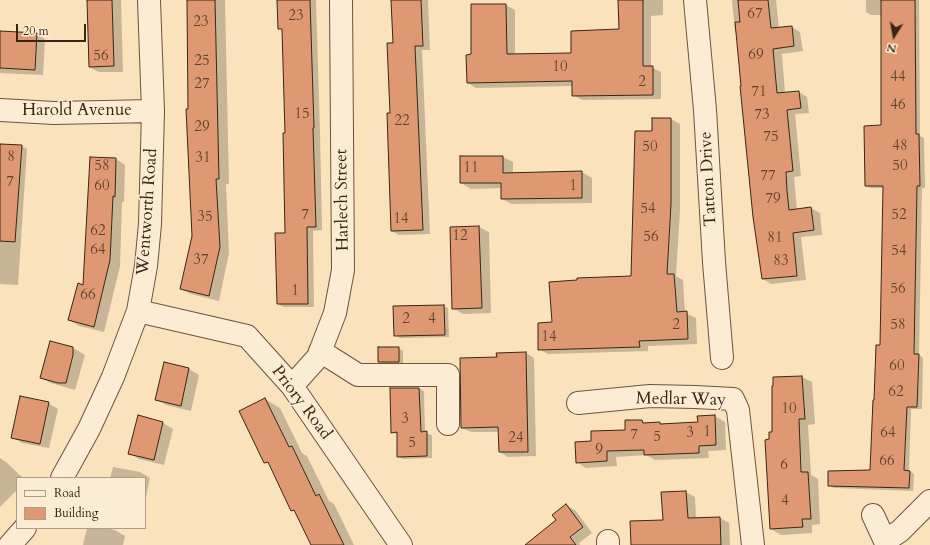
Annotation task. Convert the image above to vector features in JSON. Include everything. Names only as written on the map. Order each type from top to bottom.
[{"type":"street","name":"Wentworth Road","points":[[63,477],[89,429],[113,377],[138,311],[146,266],[150,224],[153,111],[149,0]]},
{"type":"street","name":"Harlech Street","points":[[292,386],[318,357],[335,313],[343,270],[341,0]]},
{"type":"street","name":"Tatton Drive","points":[[696,0],[722,358]]},
{"type":"street","name":"Harold Avenue","points":[[0,110],[54,113],[153,111]]},
{"type":"street","name":"Priory Road","points":[[138,311],[247,336],[292,386],[401,545]]},
{"type":"street","points":[[320,351],[358,375],[448,375],[448,424]]},
{"type":"street","name":"Medlar Way","points":[[578,403],[650,396],[732,399],[738,410],[753,545]]},
{"type":"street","points":[[874,515],[881,543],[900,531],[930,501]]},
{"type":"street","points":[[10,545],[24,529]]},
{"type":"building","points":[[87,0],[112,0],[114,66],[89,67]]},
{"type":"building","points":[[187,0],[215,0],[219,179],[216,179],[220,247],[209,296],[180,289],[192,236],[186,109],[188,109]]},
{"type":"building","points":[[277,0],[310,0],[316,227],[307,227],[308,304],[277,304],[275,233],[285,233],[283,133],[285,133],[282,29],[278,29]]},
{"type":"building","points":[[391,0],[421,0],[423,46],[415,46],[423,230],[391,231],[387,113],[390,113],[387,43],[393,43]]},
{"type":"building","points":[[618,0],[643,0],[643,66],[653,66],[653,95],[572,96],[572,81],[467,83],[466,55],[471,54],[471,4],[506,4],[507,54],[571,53],[571,31],[619,29]]},
{"type":"building","points":[[738,0],[768,0],[771,28],[792,26],[794,46],[773,49],[777,93],[799,91],[801,108],[787,110],[793,171],[786,172],[789,210],[811,207],[814,230],[793,233],[797,276],[762,279],[753,217],[740,86],[735,22],[740,22]]},
{"type":"building","points":[[881,0],[915,0],[916,134],[919,134],[920,186],[917,186],[914,354],[919,354],[917,407],[907,407],[904,470],[910,471],[909,488],[828,486],[828,471],[870,470],[876,345],[880,345],[883,186],[865,186],[864,126],[881,125]]},
{"type":"building","points":[[0,31],[37,33],[35,70],[0,68]]},
{"type":"building","points":[[652,118],[671,118],[671,204],[667,274],[674,274],[677,312],[687,311],[688,339],[639,341],[640,347],[538,350],[538,323],[552,322],[549,282],[577,280],[577,278],[631,276],[635,131],[652,131]]},
{"type":"building","points":[[0,144],[22,145],[15,242],[0,241]]},
{"type":"building","points":[[460,156],[503,156],[503,173],[582,171],[582,198],[501,199],[501,183],[460,183]]},
{"type":"building","points":[[90,157],[116,158],[115,197],[113,196],[110,260],[94,327],[68,320],[78,283],[83,285]]},
{"type":"building","points":[[479,226],[482,308],[452,309],[450,227]]},
{"type":"building","points":[[444,305],[445,335],[394,336],[393,306]]},
{"type":"building","points":[[50,341],[73,347],[73,355],[66,383],[58,383],[40,378]]},
{"type":"building","points":[[378,347],[399,347],[399,362],[378,362]]},
{"type":"building","points":[[526,352],[528,452],[499,452],[498,427],[461,428],[460,358],[497,357],[496,353]]},
{"type":"building","points":[[164,362],[189,368],[181,406],[155,400]]},
{"type":"building","points":[[802,376],[805,419],[799,419],[801,472],[808,472],[811,519],[802,519],[803,527],[770,529],[765,440],[769,439],[769,432],[772,432],[773,377]]},
{"type":"building","points":[[390,388],[419,388],[421,432],[427,431],[427,456],[397,457],[397,432],[391,433]]},
{"type":"building","points":[[20,396],[49,402],[40,444],[11,438]]},
{"type":"building","points":[[265,398],[289,447],[292,446],[316,496],[319,494],[344,545],[311,545],[294,510],[291,511],[268,462],[264,463],[239,411]]},
{"type":"building","points":[[138,415],[163,422],[154,460],[128,454]]},
{"type":"building","points":[[715,415],[716,445],[699,446],[699,453],[644,455],[644,450],[607,451],[607,461],[576,463],[575,442],[591,441],[591,431],[625,430],[625,420],[642,420],[643,423],[660,422],[660,424],[698,422],[697,416]]},
{"type":"building","points":[[686,491],[688,518],[720,517],[721,545],[631,545],[630,521],[663,520],[661,492]]},
{"type":"building","points":[[566,504],[583,527],[570,537],[576,545],[525,545],[556,520],[552,515]]}]
